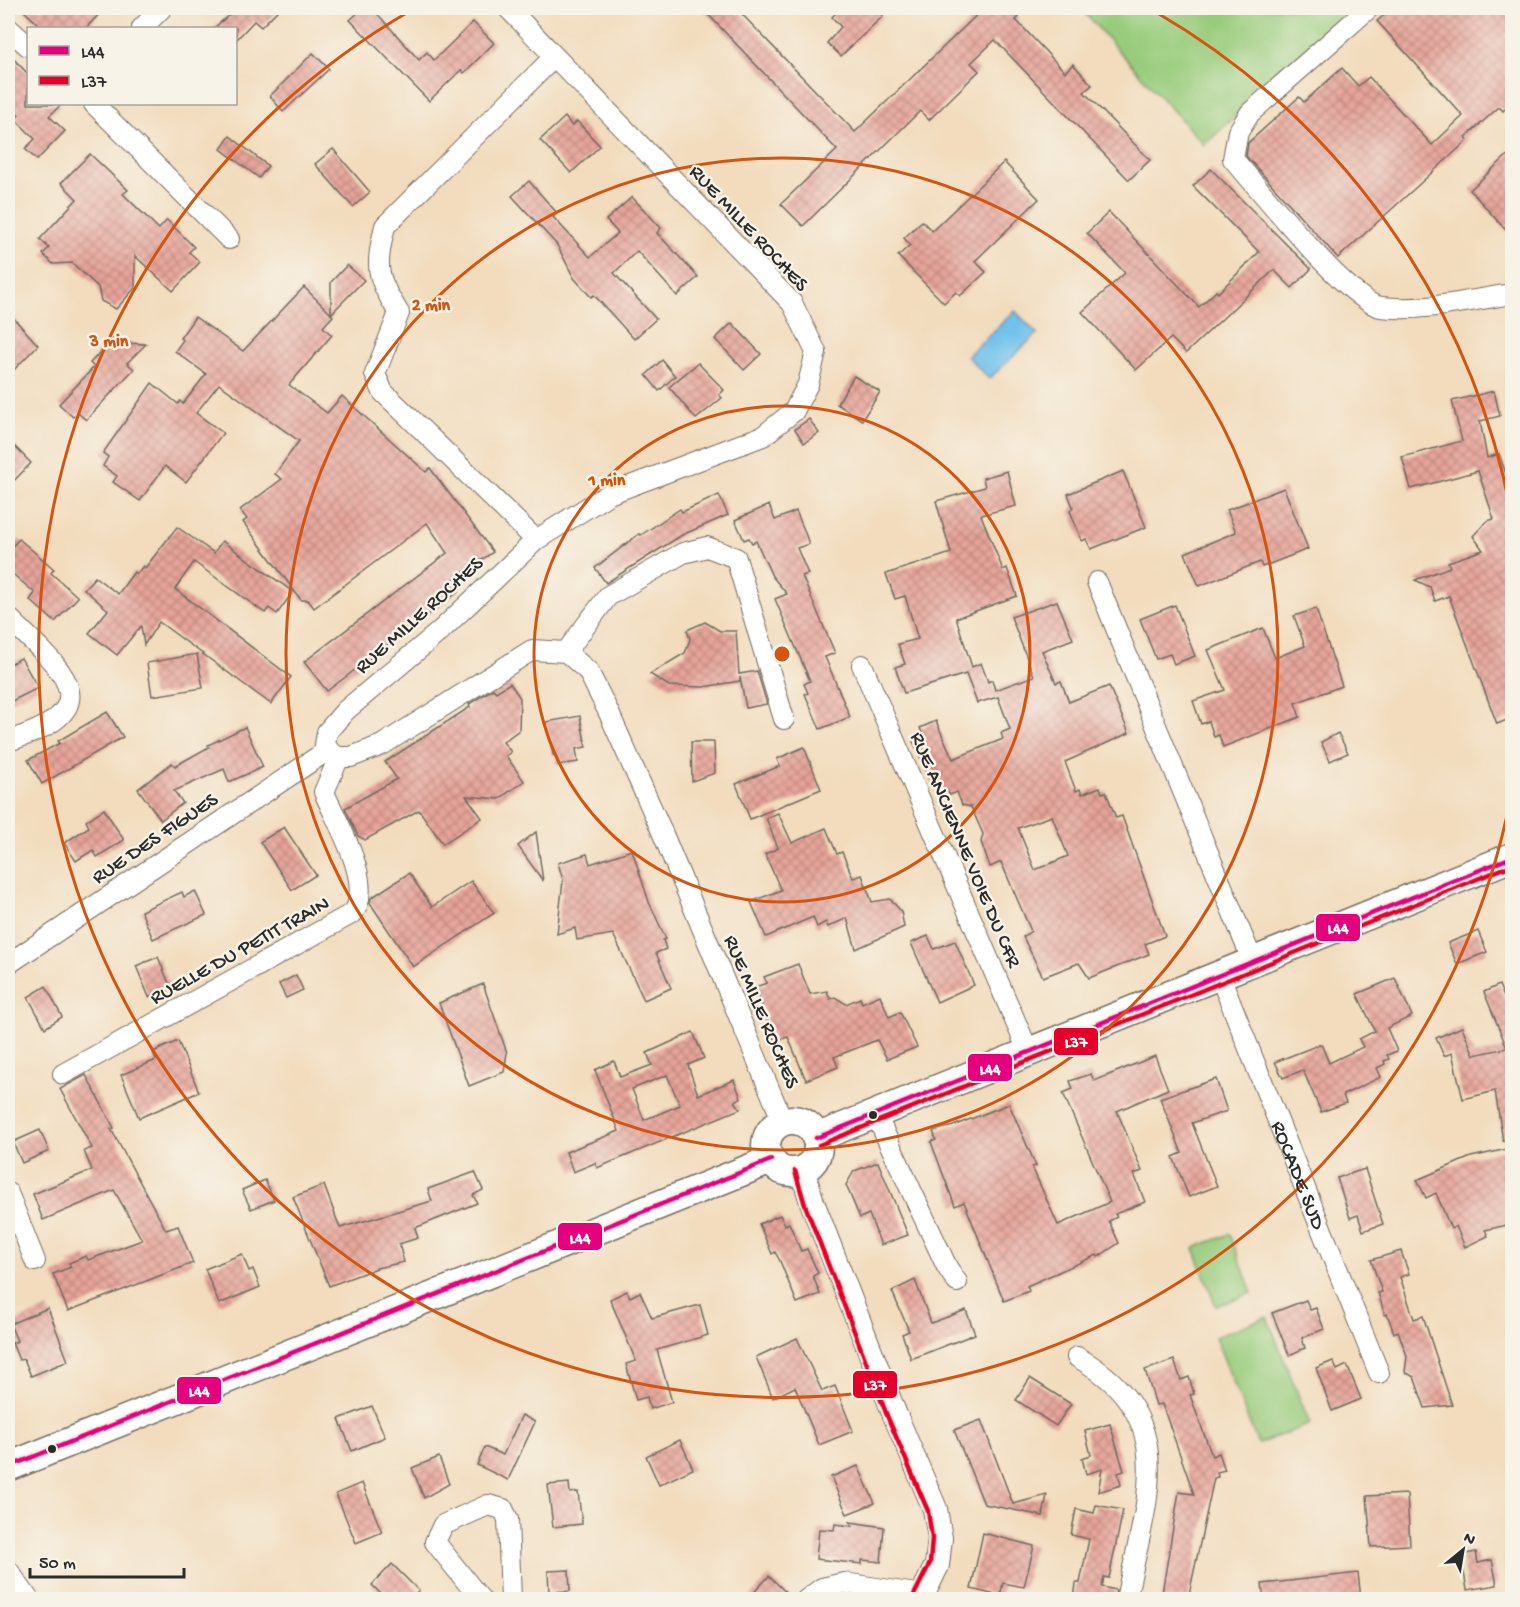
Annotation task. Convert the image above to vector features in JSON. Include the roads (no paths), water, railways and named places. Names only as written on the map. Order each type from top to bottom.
[{"type":"main road","points":[[816,1138],[1512,857]]},
{"type":"main road","points":[[783,1122],[799,1122],[806,1125],[816,1138],[818,1145],[814,1160],[802,1170],[788,1172],[771,1160],[767,1154],[767,1138],[771,1131],[783,1122]]},
{"type":"main road","points":[[8,1467],[771,1160]]},
{"type":"street","points":[[143,27],[162,8]]},
{"type":"street","name":"RUE MILLE ROCHES","points":[[334,753],[325,745],[327,732],[345,711],[438,632],[536,540],[609,494],[763,436],[794,411],[808,384],[816,352],[792,303],[508,8]]},
{"type":"street","points":[[1369,8],[1250,113],[1238,132],[1233,159],[1342,283],[1378,307],[1437,305],[1512,294]]},
{"type":"street","points":[[8,28],[27,45]]},
{"type":"street","points":[[536,540],[383,392],[375,374],[399,313],[382,287],[376,261],[385,226],[554,57]]},
{"type":"street","points":[[95,105],[229,239]]},
{"type":"street","points":[[334,753],[351,756],[382,745],[532,651],[566,651],[608,596],[683,553],[707,547],[736,558],[784,719]]},
{"type":"street","points":[[1097,582],[1254,962]]},
{"type":"street","points":[[8,617],[59,668],[68,681],[71,696],[66,707],[51,722],[30,734],[8,741]]},
{"type":"street","name":"RUE MILLE ROCHES","points":[[566,651],[588,671],[608,711],[660,827],[783,1122]]},
{"type":"street","name":"RUE ANCIENNE VOIE DU CFR","points":[[862,665],[1029,1053]]},
{"type":"street","name":"RUE DES FIGUES","points":[[8,964],[334,753]]},
{"type":"street","name":"RUELLE DU PETIT TRAIN","points":[[63,1074],[352,913],[359,905],[360,883],[324,792],[334,753]]},
{"type":"street","name":"ROCADE SUD","points":[[1220,976],[1379,1373]]},
{"type":"street","points":[[876,1115],[947,1267],[957,1282]]},
{"type":"street","points":[[802,1170],[812,1202],[895,1415],[935,1509],[940,1538],[936,1565],[921,1597],[844,1583],[822,1588],[806,1599]]},
{"type":"street","points":[[8,1193],[35,1261]]},
{"type":"street","points":[[1077,1357],[1096,1368],[1122,1390],[1136,1414],[1150,1449],[1149,1486],[1126,1599]]},
{"type":"street","points":[[481,1599],[436,1547],[436,1535],[443,1525],[488,1505],[503,1509],[508,1519],[511,1599]]},
{"type":"street","points":[[8,1570],[29,1599]]},
{"type":"water","points":[[1015,311],[1037,334],[989,379],[967,356]]}]
